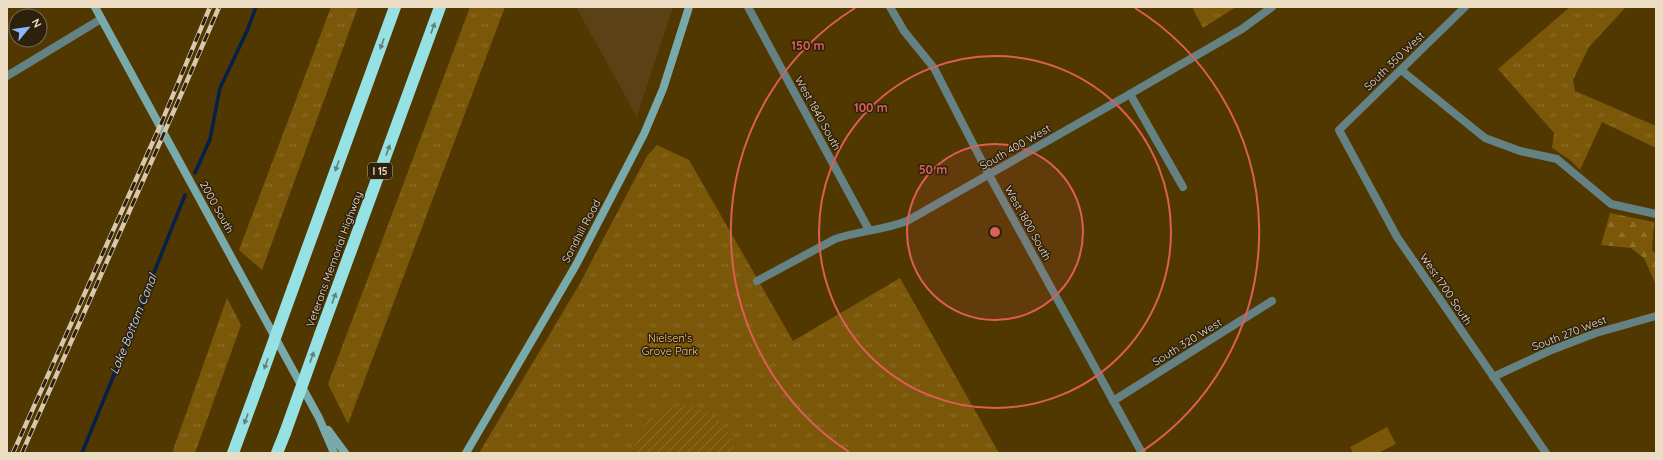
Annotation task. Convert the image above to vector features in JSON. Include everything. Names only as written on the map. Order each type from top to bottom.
[{"type":"highway","points":[[233,453],[395,7]]},
{"type":"highway","name":"Veterans Memorial Highway","points":[[277,453],[440,7]]},
{"type":"street","name":"2000 South","points":[[96,7],[101,19],[319,418]]},
{"type":"street","name":"Sandhill Road","points":[[466,453],[576,265],[644,134],[663,89],[689,7]]},
{"type":"street","name":"West 1840 South","points":[[748,7],[870,230]]},
{"type":"street","name":"West 1800 South","points":[[890,7],[904,32],[934,68],[989,175],[1142,453]]},
{"type":"street","name":"South 400 West","points":[[758,281],[835,239],[896,225],[907,221],[1130,94],[1242,28],[1272,7]]},
{"type":"street","name":"South 350 West","points":[[1339,130],[1464,7]]},
{"type":"street","points":[[7,76],[101,19]]},
{"type":"street","points":[[1401,70],[1485,138],[1520,151],[1557,159],[1610,204],[1656,214]]},
{"type":"street","points":[[1130,94],[1183,187]]},
{"type":"street","name":"West 1700 South","points":[[1339,130],[1398,237],[1546,453]]},
{"type":"street","name":"South 320 West","points":[[1113,401],[1272,301]]},
{"type":"street","name":"South 270 West","points":[[1493,377],[1549,351],[1596,333],[1656,316]]},
{"type":"street","points":[[319,418],[334,453]]},
{"type":"street","points":[[319,418],[345,453]]},
{"type":"shaded area","points":[[576,7],[673,7],[637,117]]},
{"type":"green space","points":[[331,7],[358,7],[262,270],[239,250]]},
{"type":"green space","points":[[470,7],[505,7],[348,424],[328,384]]},
{"type":"green space","points":[[1192,7],[1236,7],[1203,28]]},
{"type":"green space","points":[[1570,7],[1626,7],[1589,47],[1573,80],[1575,91],[1656,126],[1656,148],[1602,122],[1580,170],[1570,160],[1552,148],[1554,133],[1498,69]]},
{"type":"green space","name":"Nielsen's Grove Park","points":[[657,145],[689,160],[793,341],[900,278],[999,453],[479,453],[579,285],[647,156]]},
{"type":"green space","points":[[1610,213],[1654,222],[1652,250],[1656,254],[1656,285],[1644,258],[1631,248],[1601,245]]},
{"type":"green space","points":[[227,298],[241,325],[195,453],[172,453]]},
{"type":"green space","points":[[687,405],[705,411],[719,421],[729,435],[735,453],[641,453],[633,450],[640,431],[652,418],[668,409]]},
{"type":"green space","points":[[1387,427],[1396,444],[1378,453],[1353,453],[1350,447]]},
{"type":"waterway","name":"Lake Bottom Canal","points":[[195,173],[210,139],[220,88],[247,31],[256,7]]},
{"type":"waterway","name":"Lake Bottom Canal","points":[[82,453],[153,279],[153,275],[185,195]]},
{"type":"railway","points":[[13,453],[160,126],[210,7]]},
{"type":"railway","points":[[22,453],[219,7]]}]
